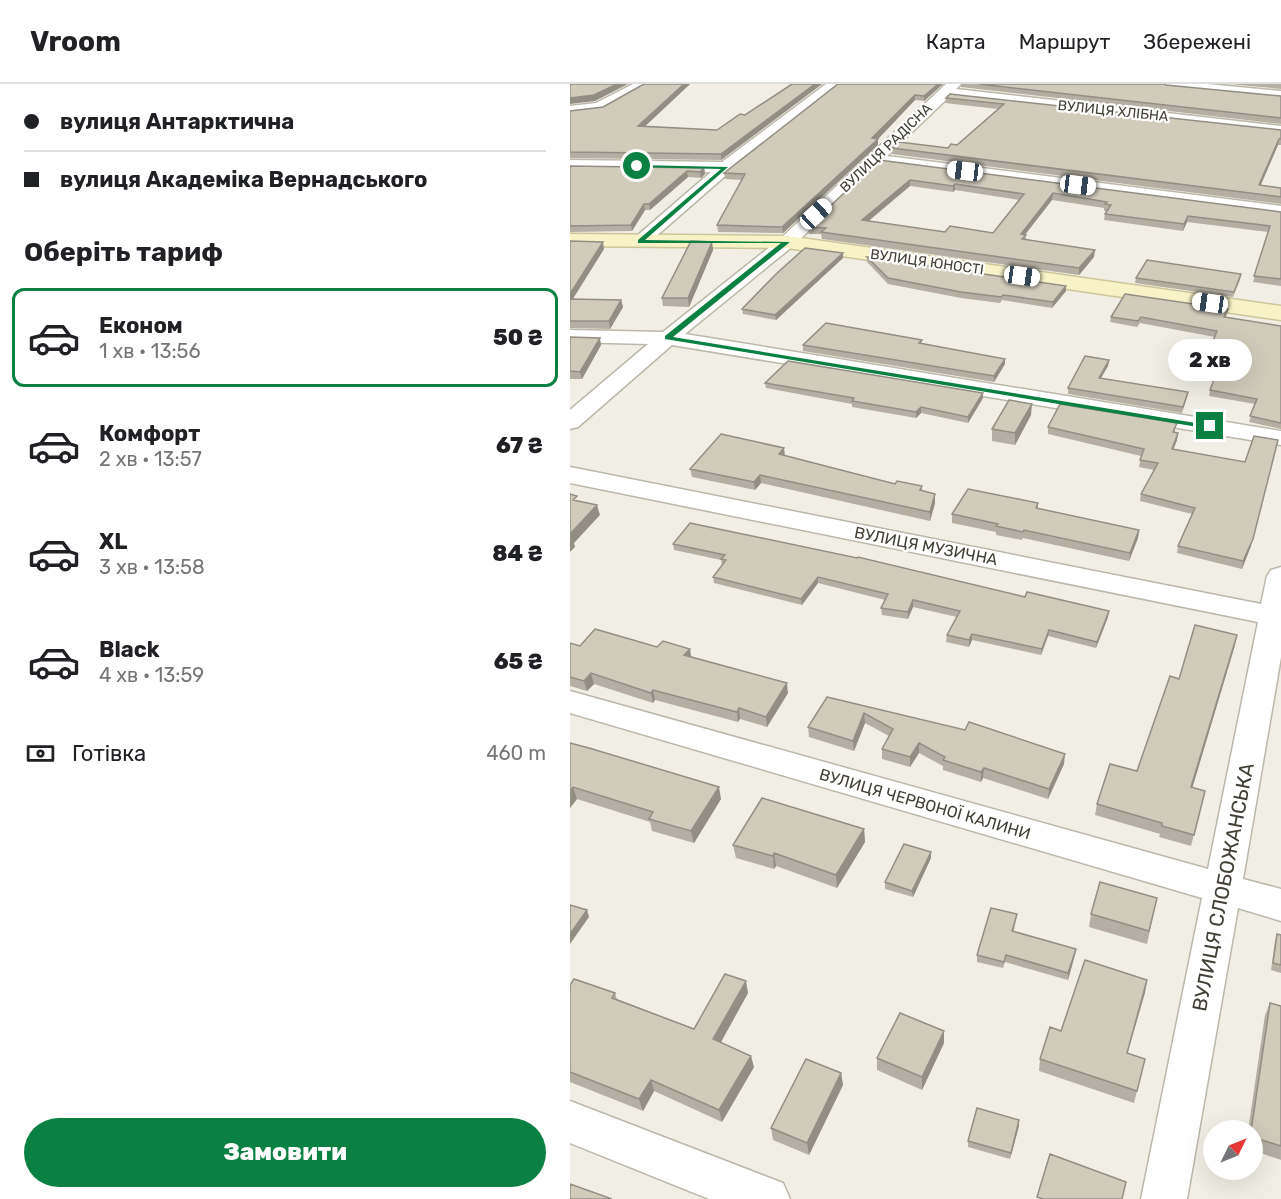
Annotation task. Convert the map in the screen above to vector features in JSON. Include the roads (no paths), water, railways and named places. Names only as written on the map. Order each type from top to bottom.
[{"type":"street","points":[[570,110],[586,110],[609,103],[643,84]]},
{"type":"street","points":[[640,242],[726,167],[834,84]]},
{"type":"street","points":[[1166,84],[1281,95]]},
{"type":"street","name":"ВУЛИЦЯ ХЛІБНА","points":[[950,88],[1281,130]]},
{"type":"street","name":"ВУЛИЦЯ РАДІСНА","points":[[570,422],[668,338],[787,242],[950,88]]},
{"type":"street","points":[[874,159],[1281,211]]},
{"type":"street","points":[[570,165],[726,167]]},
{"type":"street","name":"ВУЛИЦЯ ЮНОСТІ","points":[[570,240],[787,242],[1281,313]]},
{"type":"street","points":[[570,336],[668,338],[1281,438]]},
{"type":"street","name":"ВУЛИЦЯ МУЗИЧНА","points":[[570,475],[1277,616]]},
{"type":"street","name":"ВУЛИЦЯ СЛОБОЖАНСЬКА","points":[[1164,1199],[1222,890],[1277,616],[1281,576]]},
{"type":"street","name":"ВУЛИЦЯ ЧЕРВОНОЇ КАЛИНИ","points":[[570,702],[1281,905]]},
{"type":"street","points":[[570,1122],[767,1199]]}]
